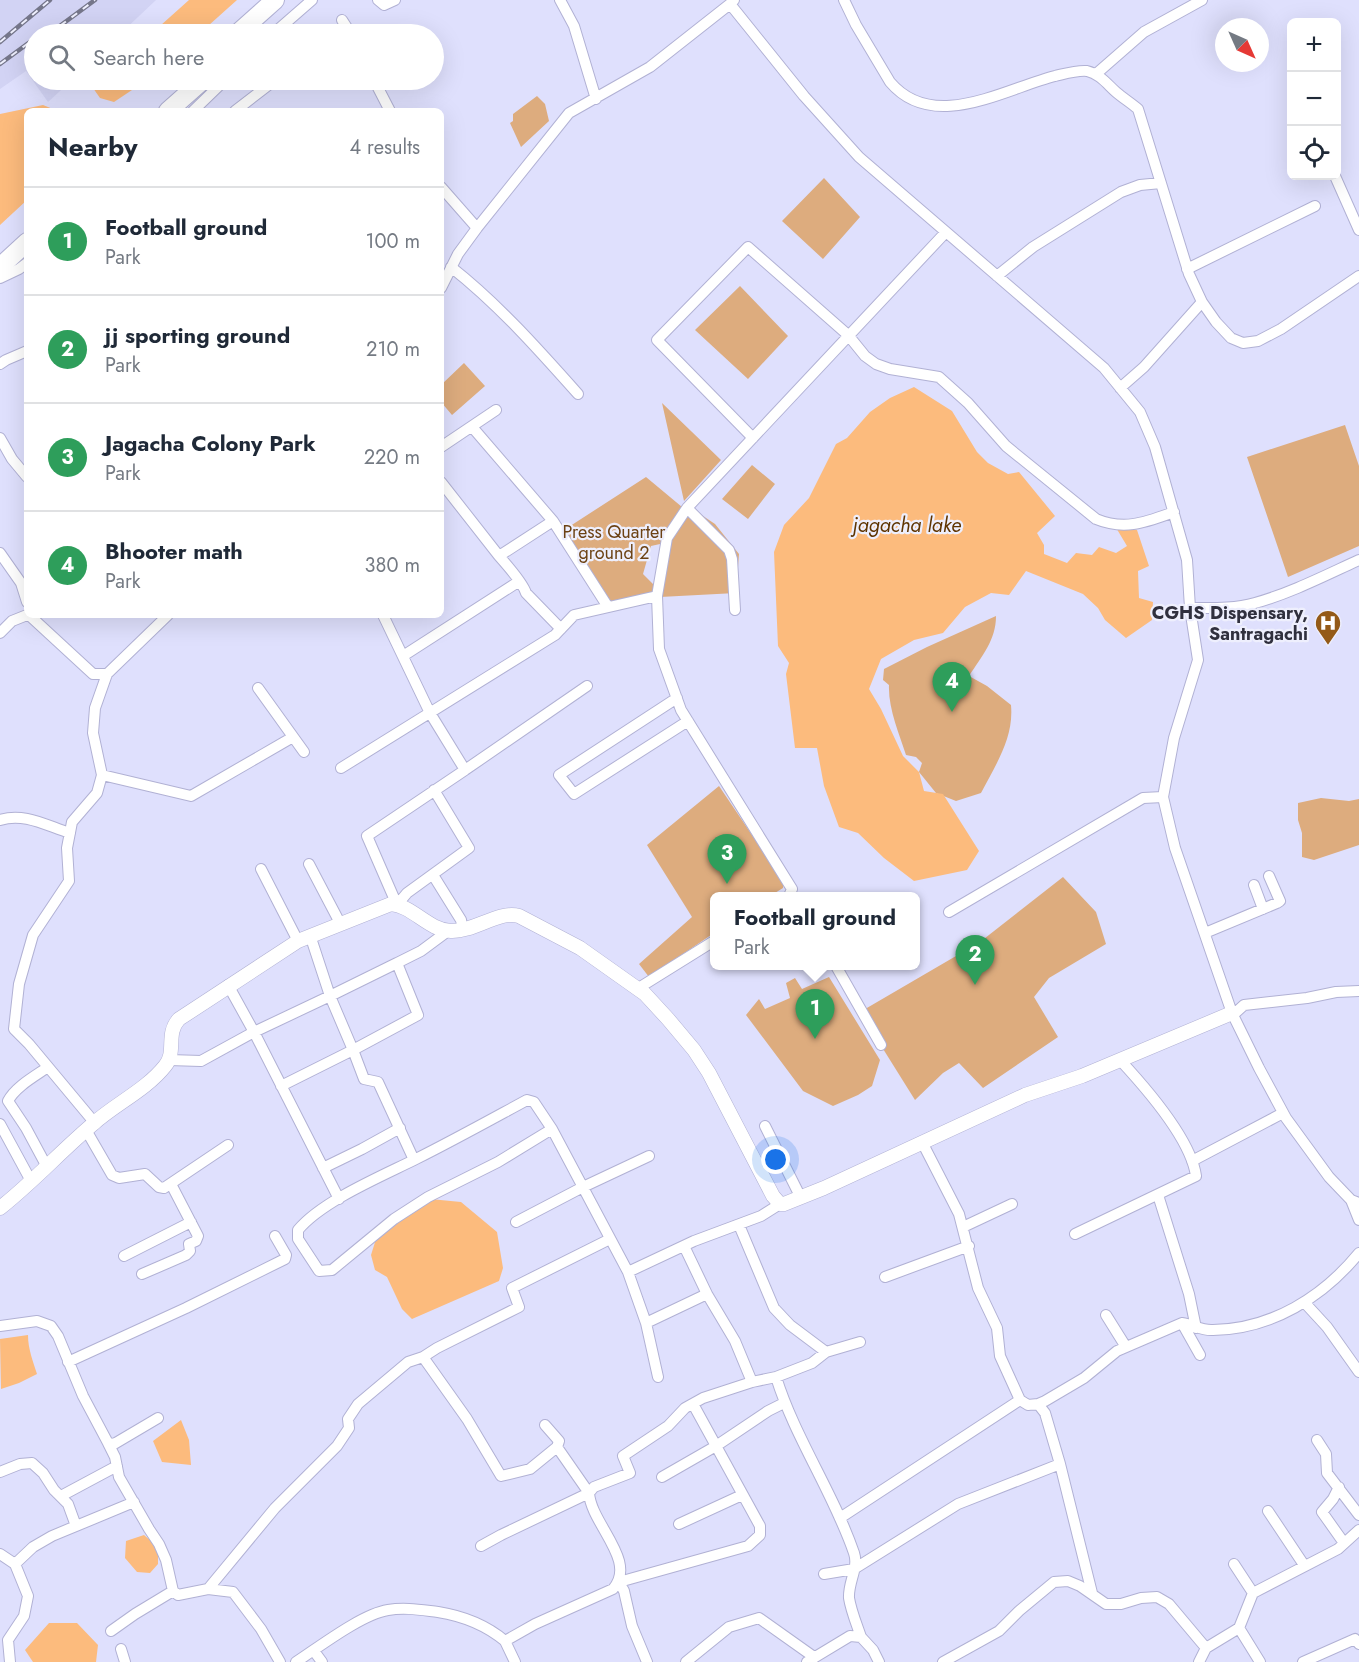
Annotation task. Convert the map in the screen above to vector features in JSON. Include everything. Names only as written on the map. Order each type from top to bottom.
[{"type":"highway","points":[[248,24],[275,0]]},
{"type":"highway","points":[[265,24],[291,0]]},
{"type":"highway","points":[[156,108],[177,90]]},
{"type":"highway","points":[[171,108],[192,90]]},
{"type":"highway","points":[[0,253],[24,231]]},
{"type":"highway","points":[[0,267],[24,245]]},
{"type":"main road","points":[[0,1208],[90,1126],[165,1066],[169,1059],[171,1030],[179,1019],[228,985],[304,938],[384,906],[397,905],[440,929],[448,931],[463,930],[512,914],[580,948],[638,989],[669,1019],[694,1050],[709,1073],[773,1196],[780,1203],[788,1203],[801,1198],[1025,1095],[1082,1076],[1233,1014]]},
{"type":"street","points":[[284,24],[312,0]]},
{"type":"street","points":[[378,0],[384,6],[395,0]]},
{"type":"street","points":[[560,0],[574,26],[596,99]]},
{"type":"street","points":[[844,0],[890,82],[898,90],[925,104],[938,106],[966,104],[1033,81],[1083,71],[1096,74],[1138,109],[1187,268],[1202,302],[1231,338],[1243,343],[1251,343],[1281,329],[1359,276]]},
{"type":"street","points":[[1096,74],[1144,32],[1202,0]]},
{"type":"street","points":[[444,282],[458,254],[477,228],[569,113],[650,67],[732,2],[804,96],[859,157],[1104,368],[1140,412],[1155,447],[1187,560],[1190,608],[1198,660],[1174,738],[1163,797],[1175,848],[1233,1014],[1283,1113],[1329,1177],[1355,1202],[1359,1220]]},
{"type":"street","points":[[342,20],[344,24]]},
{"type":"street","points":[[196,108],[215,90]]},
{"type":"street","points":[[239,108],[262,90]]},
{"type":"street","points":[[379,90],[388,108]]},
{"type":"street","points":[[1337,180],[1359,230]]},
{"type":"street","points":[[997,276],[1033,247],[1120,192],[1140,185],[1161,183]]},
{"type":"street","points":[[444,190],[477,228]]},
{"type":"street","points":[[1187,268],[1315,206]]},
{"type":"street","points":[[792,892],[792,889],[688,721],[659,649],[657,596],[666,538],[687,508],[946,232]]},
{"type":"street","points":[[753,438],[657,340],[748,247],[848,335],[865,356],[876,364],[890,369],[939,377],[968,403],[1005,446],[1096,519],[1111,526],[1141,523],[1174,512]]},
{"type":"street","points":[[0,278],[24,265]]},
{"type":"street","points":[[451,267],[483,294],[533,344],[578,394]]},
{"type":"street","points":[[1120,388],[1144,367],[1202,302]]},
{"type":"street","points":[[0,364],[24,352]]},
{"type":"street","points":[[444,445],[473,428],[496,410]]},
{"type":"street","points":[[473,428],[553,521],[608,607]]},
{"type":"street","points":[[0,438],[12,459],[24,473]]},
{"type":"street","points":[[444,487],[518,582],[561,629]]},
{"type":"street","points":[[687,508],[729,550],[732,559],[735,610]]},
{"type":"street","points":[[499,556],[553,521]]},
{"type":"street","points":[[0,553],[21,583],[24,592]]},
{"type":"street","points":[[1190,608],[1218,608],[1255,603],[1359,560]]},
{"type":"street","points":[[403,656],[518,582]]},
{"type":"street","points":[[341,768],[555,635],[574,615],[657,596]]},
{"type":"street","points":[[0,633],[12,621],[24,617]]},
{"type":"street","points":[[33,618],[93,674],[106,674]]},
{"type":"street","points":[[165,618],[106,674],[95,708],[93,733],[102,775],[97,793],[72,822],[67,848],[69,881],[33,935],[19,984],[14,1029],[48,1067],[90,1126],[112,1175],[119,1178],[145,1174],[159,1187],[164,1188],[228,1145]]},
{"type":"street","points":[[384,618],[430,713],[465,770]]},
{"type":"street","points":[[434,790],[469,848],[407,893],[397,905],[367,836],[434,790],[465,770],[587,686]]},
{"type":"street","points":[[258,688],[304,752]]},
{"type":"street","points":[[677,698],[559,775],[574,794],[688,721]]},
{"type":"street","points":[[102,775],[191,796],[293,737]]},
{"type":"street","points":[[950,912],[1143,798],[1163,797]]},
{"type":"street","points":[[0,820],[26,818],[70,833]]},
{"type":"street","points":[[309,864],[340,923]]},
{"type":"street","points":[[261,869],[304,938],[364,1079],[378,1082],[414,1160]]},
{"type":"street","points":[[433,875],[461,920],[463,930]]},
{"type":"street","points":[[1205,933],[1280,901],[1269,876]]},
{"type":"street","points":[[1254,885],[1263,909]]},
{"type":"street","points":[[169,1059],[201,1061],[254,1032],[421,951],[448,931]]},
{"type":"street","points":[[638,989],[710,944]]},
{"type":"street","points":[[281,1086],[418,1016],[397,963]]},
{"type":"street","points":[[838,970],[881,1045]]},
{"type":"street","points":[[228,985],[339,1199]]},
{"type":"street","points":[[1233,1014],[1244,1005],[1359,991]]},
{"type":"street","points":[[1075,1234],[1196,1176],[1186,1146],[1143,1084],[1120,1060]]},
{"type":"street","points":[[47,1167],[8,1101],[11,1095],[48,1067]]},
{"type":"street","points":[[552,1129],[498,1162],[428,1197],[394,1219],[332,1270],[319,1270],[298,1239],[298,1230],[308,1219],[339,1199],[527,1100],[534,1102],[552,1129],[628,1272],[646,1323],[658,1377]]},
{"type":"street","points":[[1192,1161],[1283,1113]]},
{"type":"street","points":[[0,1124],[31,1182]]},
{"type":"street","points":[[765,1126],[801,1198]]},
{"type":"street","points":[[323,1168],[400,1128]]},
{"type":"street","points":[[921,1142],[960,1214],[978,1288],[997,1328],[1000,1356],[1020,1400],[1028,1405],[1038,1404],[1084,1378],[1117,1351],[1182,1323],[1212,1330],[1259,1324],[1282,1316],[1342,1274],[1359,1253]]},
{"type":"street","points":[[516,1222],[649,1156]]},
{"type":"street","points":[[142,1274],[186,1255],[190,1251],[189,1244],[198,1236],[171,1184]]},
{"type":"street","points":[[1158,1195],[1189,1294],[1196,1328]]},
{"type":"street","points":[[628,1272],[684,1246],[762,1216],[780,1203]]},
{"type":"street","points":[[963,1227],[1012,1204]]},
{"type":"street","points":[[124,1256],[191,1222]]},
{"type":"street","points":[[739,1225],[774,1308],[790,1324],[826,1352]]},
{"type":"street","points":[[68,1362],[186,1308],[285,1259],[286,1255],[275,1236]]},
{"type":"street","points":[[208,1589],[275,1508],[337,1446],[349,1428],[348,1419],[358,1404],[408,1362],[423,1358],[437,1348],[519,1307],[512,1288],[610,1239]]},
{"type":"street","points":[[684,1246],[707,1294],[735,1341],[752,1382]]},
{"type":"street","points":[[885,1278],[969,1246]]},
{"type":"street","points":[[646,1323],[707,1294]]},
{"type":"street","points":[[1304,1302],[1327,1327],[1359,1372]]},
{"type":"street","points":[[1106,1314],[1126,1347]]},
{"type":"street","points":[[0,1326],[37,1321],[51,1326],[58,1336],[98,1427],[115,1457],[119,1477],[159,1544],[166,1560],[173,1591],[177,1595],[208,1589],[233,1592],[261,1629],[280,1662]]},
{"type":"street","points":[[1182,1323],[1200,1355]]},
{"type":"street","points":[[481,1546],[589,1493],[594,1487],[630,1473],[622,1456],[668,1426],[685,1408],[726,1390],[776,1377],[812,1363],[826,1352],[860,1342]]},
{"type":"street","points":[[423,1358],[467,1419],[501,1476],[530,1469],[557,1447],[560,1441],[545,1425]]},
{"type":"street","points":[[776,1377],[784,1403],[840,1518],[855,1557],[854,1569],[849,1582],[849,1599],[861,1637],[873,1650],[879,1662]]},
{"type":"street","points":[[840,1518],[1020,1400]]},
{"type":"street","points":[[662,1477],[716,1446],[768,1410],[784,1403]]},
{"type":"street","points":[[619,1582],[748,1546],[760,1535],[760,1526],[693,1404]]},
{"type":"street","points":[[1038,1404],[1046,1413],[1092,1593]]},
{"type":"street","points":[[108,1443],[114,1444],[158,1418]]},
{"type":"street","points":[[1317,1440],[1326,1454],[1327,1473],[1359,1515]]},
{"type":"street","points":[[505,1641],[535,1624],[613,1589],[619,1582],[622,1565],[590,1505],[589,1493],[557,1447]]},
{"type":"street","points":[[1,1469],[32,1463],[68,1504],[76,1526]]},
{"type":"street","points":[[824,1574],[854,1569],[958,1504],[1060,1464]]},
{"type":"street","points":[[61,1496],[117,1466]]},
{"type":"street","points":[[1339,1487],[1322,1512],[1344,1543]]},
{"type":"street","points":[[679,1524],[742,1495]]},
{"type":"street","points":[[15,1564],[33,1548],[52,1536],[134,1502]]},
{"type":"street","points":[[1268,1511],[1304,1565]]},
{"type":"street","points":[[1199,1662],[1206,1648],[1239,1628],[1254,1593],[1338,1549],[1359,1530]]},
{"type":"street","points":[[0,1554],[15,1564],[28,1596],[24,1616],[4,1646],[10,1662]]},
{"type":"street","points":[[1234,1564],[1254,1593]]},
{"type":"street","points":[[943,1662],[999,1631],[1054,1582],[1068,1581],[1092,1593],[1106,1604],[1121,1604],[1141,1598],[1157,1597],[1169,1604],[1206,1648]]},
{"type":"street","points":[[619,1582],[624,1591],[632,1626],[647,1662]]},
{"type":"street","points":[[111,1631],[173,1591]]},
{"type":"street","points":[[296,1662],[364,1620],[386,1610],[412,1608],[458,1615],[494,1632],[505,1641],[510,1660]]},
{"type":"street","points":[[686,1662],[729,1627],[759,1618],[810,1659],[850,1636],[861,1637]]},
{"type":"street","points":[[1239,1628],[1260,1662]]},
{"type":"street","points":[[1303,1662],[1355,1639],[1359,1644]]},
{"type":"street","points":[[121,1649],[125,1662]]},
{"type":"street","points":[[314,1650],[322,1662]]},
{"type":"shaded area","points":[[0,0],[156,0],[131,24],[24,24],[24,72],[0,89]]},
{"type":"shaded area","points":[[39,90],[61,90],[48,102]]},
{"type":"green space","points":[[537,96],[545,104],[549,121],[521,147],[510,123],[513,121],[513,114]]},
{"type":"green space","points":[[824,178],[860,217],[823,259],[782,221]]},
{"type":"green space","points":[[740,286],[788,336],[748,379],[695,330]]},
{"type":"green space","points":[[464,363],[485,386],[452,415],[444,406],[444,382]]},
{"type":"green space","points":[[662,403],[721,460],[684,501]]},
{"type":"green space","points":[[1345,425],[1359,466],[1359,546],[1288,577],[1247,457]]},
{"type":"green space","points":[[752,465],[775,484],[748,519],[722,499]]},
{"type":"green space","name":"Press Quarter ground 2","points":[[646,477],[682,507],[660,544],[651,546],[643,574],[654,585],[653,593],[609,603],[564,530]]},
{"type":"green space","points":[[691,508],[715,524],[739,554],[736,593],[660,597],[670,538]]},
{"type":"green space","points":[[996,616],[991,640],[969,676],[987,686],[1011,705],[1010,729],[1003,750],[981,793],[956,801],[936,793],[919,772],[922,763],[916,757],[906,755],[892,711],[889,685],[883,680],[884,669]]},
{"type":"green space","points":[[719,786],[784,879],[783,888],[776,892],[710,892],[710,936],[649,977],[639,964],[692,917],[647,845]]},
{"type":"green space","points":[[1321,798],[1349,801],[1359,799],[1359,845],[1314,860],[1302,857],[1298,803]]},
{"type":"green space","points":[[1063,877],[1096,912],[1106,944],[1049,978],[1034,997],[1058,1037],[983,1088],[959,1063],[943,1073],[915,1100],[860,1012],[980,942]]},
{"type":"green space","points":[[829,977],[880,1060],[872,1086],[833,1106],[803,1091],[746,1015],[759,999],[765,1009],[790,998],[786,983],[795,978],[802,989]]},
{"type":"water","points":[[189,0],[237,0],[210,24],[162,24]]},
{"type":"water","points":[[94,90],[132,90],[114,102],[100,98]]},
{"type":"water","points":[[43,105],[50,108],[29,108]]},
{"type":"water","points":[[24,109],[24,203],[0,225],[0,114]]},
{"type":"water","name":"jagacha lake","points":[[914,387],[952,411],[977,452],[988,463],[1008,474],[1019,472],[1055,516],[1037,533],[1044,545],[1044,554],[1067,563],[1076,553],[1092,555],[1099,547],[1116,553],[1127,546],[1115,526],[1137,530],[1149,566],[1138,571],[1139,598],[1153,602],[1152,620],[1126,638],[1105,620],[1098,608],[1083,594],[1026,571],[1009,595],[991,593],[965,607],[943,633],[914,640],[881,659],[869,689],[903,756],[919,772],[924,791],[943,794],[979,851],[967,870],[914,881],[884,858],[858,833],[839,827],[824,786],[817,748],[795,748],[786,674],[789,663],[778,646],[774,552],[784,525],[809,498],[836,444],[847,438],[870,412],[890,398]]},
{"type":"water","points":[[430,1199],[461,1202],[497,1232],[503,1268],[499,1281],[412,1319],[402,1309],[387,1277],[375,1270],[371,1255],[376,1239]]},
{"type":"water","points":[[28,1335],[37,1374],[1,1389],[0,1339]]},
{"type":"water","points":[[181,1420],[189,1440],[191,1465],[162,1462],[153,1441]]},
{"type":"water","points":[[144,1535],[158,1547],[158,1564],[150,1573],[137,1572],[125,1558],[126,1541]]},
{"type":"water","points":[[49,1623],[77,1623],[98,1645],[96,1662],[33,1662],[25,1650]]},
{"type":"railway","points":[[0,42],[50,0]]},
{"type":"railway","points":[[63,24],[95,0]]},
{"type":"railway","points":[[0,64],[24,46]]},
{"type":"place","name":"CGHS Dispensary, Santragachi","points":[[1328,646]]},
{"type":"place","name":"Bhooter math","points":[[952,712]]},
{"type":"place","name":"Jagacha Colony Park","points":[[727,884]]},
{"type":"place","name":"jj sporting ground","points":[[975,985]]},
{"type":"place","name":"Football ground","points":[[815,1039]]}]
